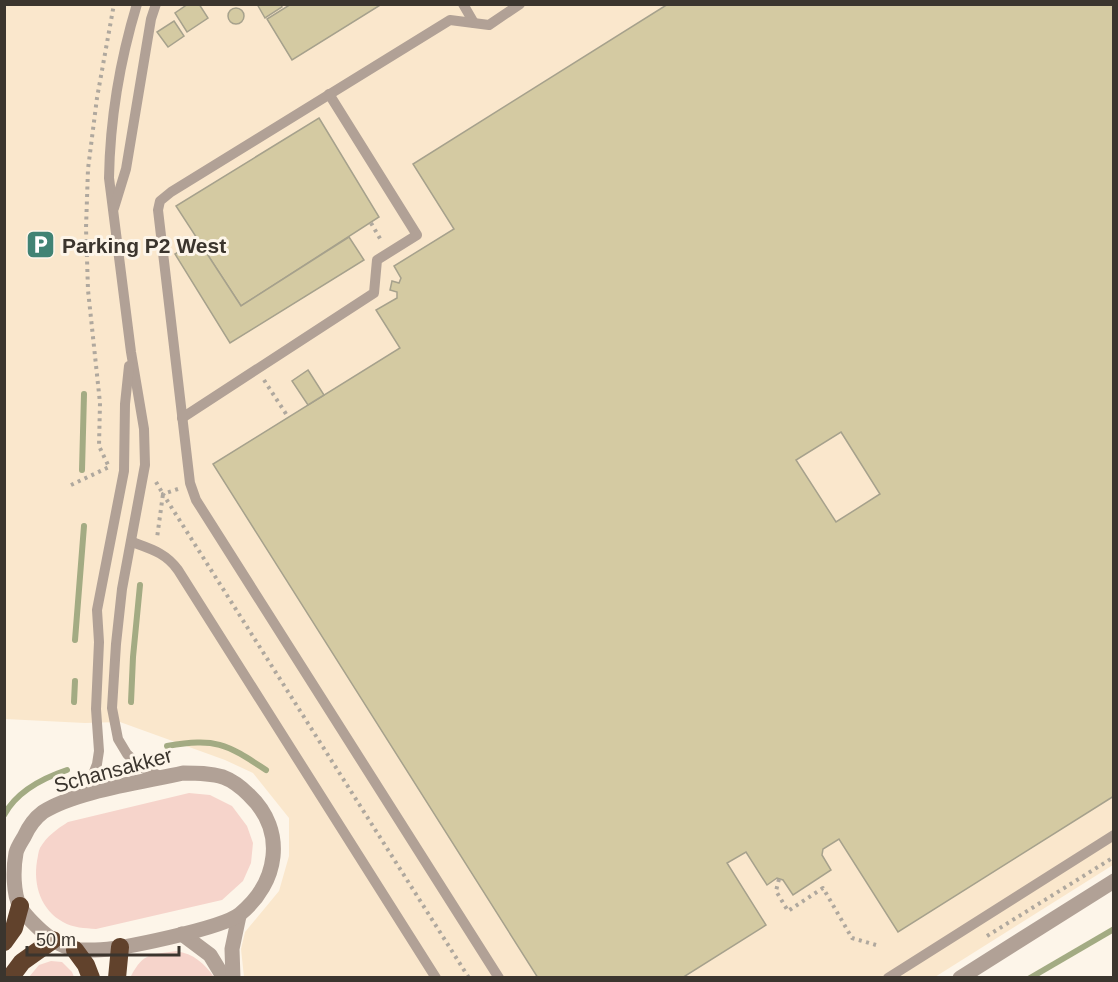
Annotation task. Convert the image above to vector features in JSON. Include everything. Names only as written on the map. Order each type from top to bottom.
[{"type":"highway","points":[[4,942],[14,928],[20,906]]},
{"type":"highway","points":[[10,978],[22,962],[52,940]]},
{"type":"highway","points":[[117,978],[120,947]]},
{"type":"highway","points":[[75,950],[86,965],[91,978]]},
{"type":"street","name":"Schansakker","points":[[183,773],[204,773],[224,778],[240,786],[257,803],[267,817],[273,837],[273,860],[267,881],[256,898],[239,916],[214,926],[120,947],[75,950],[52,940],[34,925],[20,906],[14,882],[16,852],[29,828],[41,813],[61,802],[163,778],[183,773]]},
{"type":"street","points":[[960,978],[1113,881]]},
{"type":"street","points":[[233,978],[232,950],[239,916]]},
{"type":"street","points":[[182,934],[210,956],[224,978]]},
{"type":"lane","points":[[137,4],[122,62],[109,149],[109,178],[131,352],[144,429],[145,465],[122,590],[112,708],[118,739],[127,754],[142,768],[163,778]]},
{"type":"lane","points":[[112,214],[126,169],[151,19],[156,4]]},
{"type":"lane","points":[[463,4],[474,23]]},
{"type":"lane","points":[[499,978],[196,500],[190,483],[158,210],[160,201],[171,192],[450,20],[489,25],[520,4]]},
{"type":"lane","points":[[182,418],[374,293],[377,260],[417,235],[329,94]]},
{"type":"lane","points":[[85,795],[97,764],[99,751],[96,709],[99,642],[97,610],[124,471],[125,404],[131,352]]},
{"type":"lane","points":[[117,507],[138,510]]},
{"type":"lane","points":[[132,542],[156,550],[171,559],[436,978]]},
{"type":"lane","points":[[888,978],[1113,835]]},
{"type":"path","points":[[71,485],[109,467],[99,446],[100,403],[88,290],[86,228],[88,169],[95,110],[114,4]]},
{"type":"path","points":[[370,223],[386,248]]},
{"type":"path","points":[[262,377],[288,417]]},
{"type":"path","points":[[152,476],[470,978]]},
{"type":"path","points":[[163,494],[178,488]]},
{"type":"path","points":[[157,542],[163,494]]},
{"type":"path","points":[[981,939],[1113,857]]},
{"type":"path","points":[[779,879],[776,891],[788,911],[823,888],[852,938],[876,945]]},
{"type":"shaded area","points":[[4,5],[1113,5],[1113,865],[935,977],[244,977],[241,949],[245,932],[279,891],[289,856],[289,818],[253,773],[225,760],[120,722],[85,723],[5,719]]},
{"type":"shaded area","points":[[189,793],[210,795],[232,806],[247,826],[253,843],[251,863],[243,881],[222,900],[96,929],[67,924],[49,911],[40,896],[36,870],[40,848],[52,833],[68,822]]},
{"type":"shaded area","points":[[176,951],[198,960],[214,977],[127,977],[131,976],[140,963],[149,956]]},
{"type":"shaded area","points":[[51,961],[62,962],[74,977],[29,977],[39,965]]},
{"type":"building","points":[[188,4],[199,4],[208,18],[187,32],[175,13]]},
{"type":"building","points":[[257,4],[281,4],[282,7],[265,18]]},
{"type":"building","points":[[291,4],[382,4],[292,60],[267,19]]},
{"type":"building","points":[[668,4],[1114,4],[1114,796],[898,932],[839,839],[823,849],[822,855],[831,870],[793,895],[783,880],[777,878],[767,885],[746,852],[727,863],[766,925],[682,978],[538,978],[213,464],[400,348],[376,310],[397,298],[397,292],[390,290],[392,281],[399,283],[401,278],[394,266],[454,229],[413,164]],"holes":[[[841,432],[880,494],[836,522],[796,460]]]},
{"type":"building","points":[[236,8],[244,16],[236,24],[228,16]]},
{"type":"building","points":[[174,21],[184,36],[168,47],[157,32]]},
{"type":"building","points":[[319,118],[379,217],[241,306],[176,206]]},
{"type":"building","points":[[349,237],[364,260],[230,343],[175,254],[198,240],[241,306]]},
{"type":"building","points":[[308,370],[324,395],[308,405],[292,381]]},
{"type":"waterway","points":[[82,470],[84,394]]},
{"type":"waterway","points":[[75,640],[84,526]]},
{"type":"waterway","points":[[131,702],[140,585]]},
{"type":"waterway","points":[[74,702],[75,681]]},
{"type":"waterway","points":[[167,746],[197,743],[220,745],[230,748],[266,770]]},
{"type":"waterway","points":[[4,815],[16,799],[31,786],[67,770]]},
{"type":"waterway","points":[[1030,978],[1114,929]]},
{"type":"place","name":"Parking P2 West","points":[[41,245]]}]
